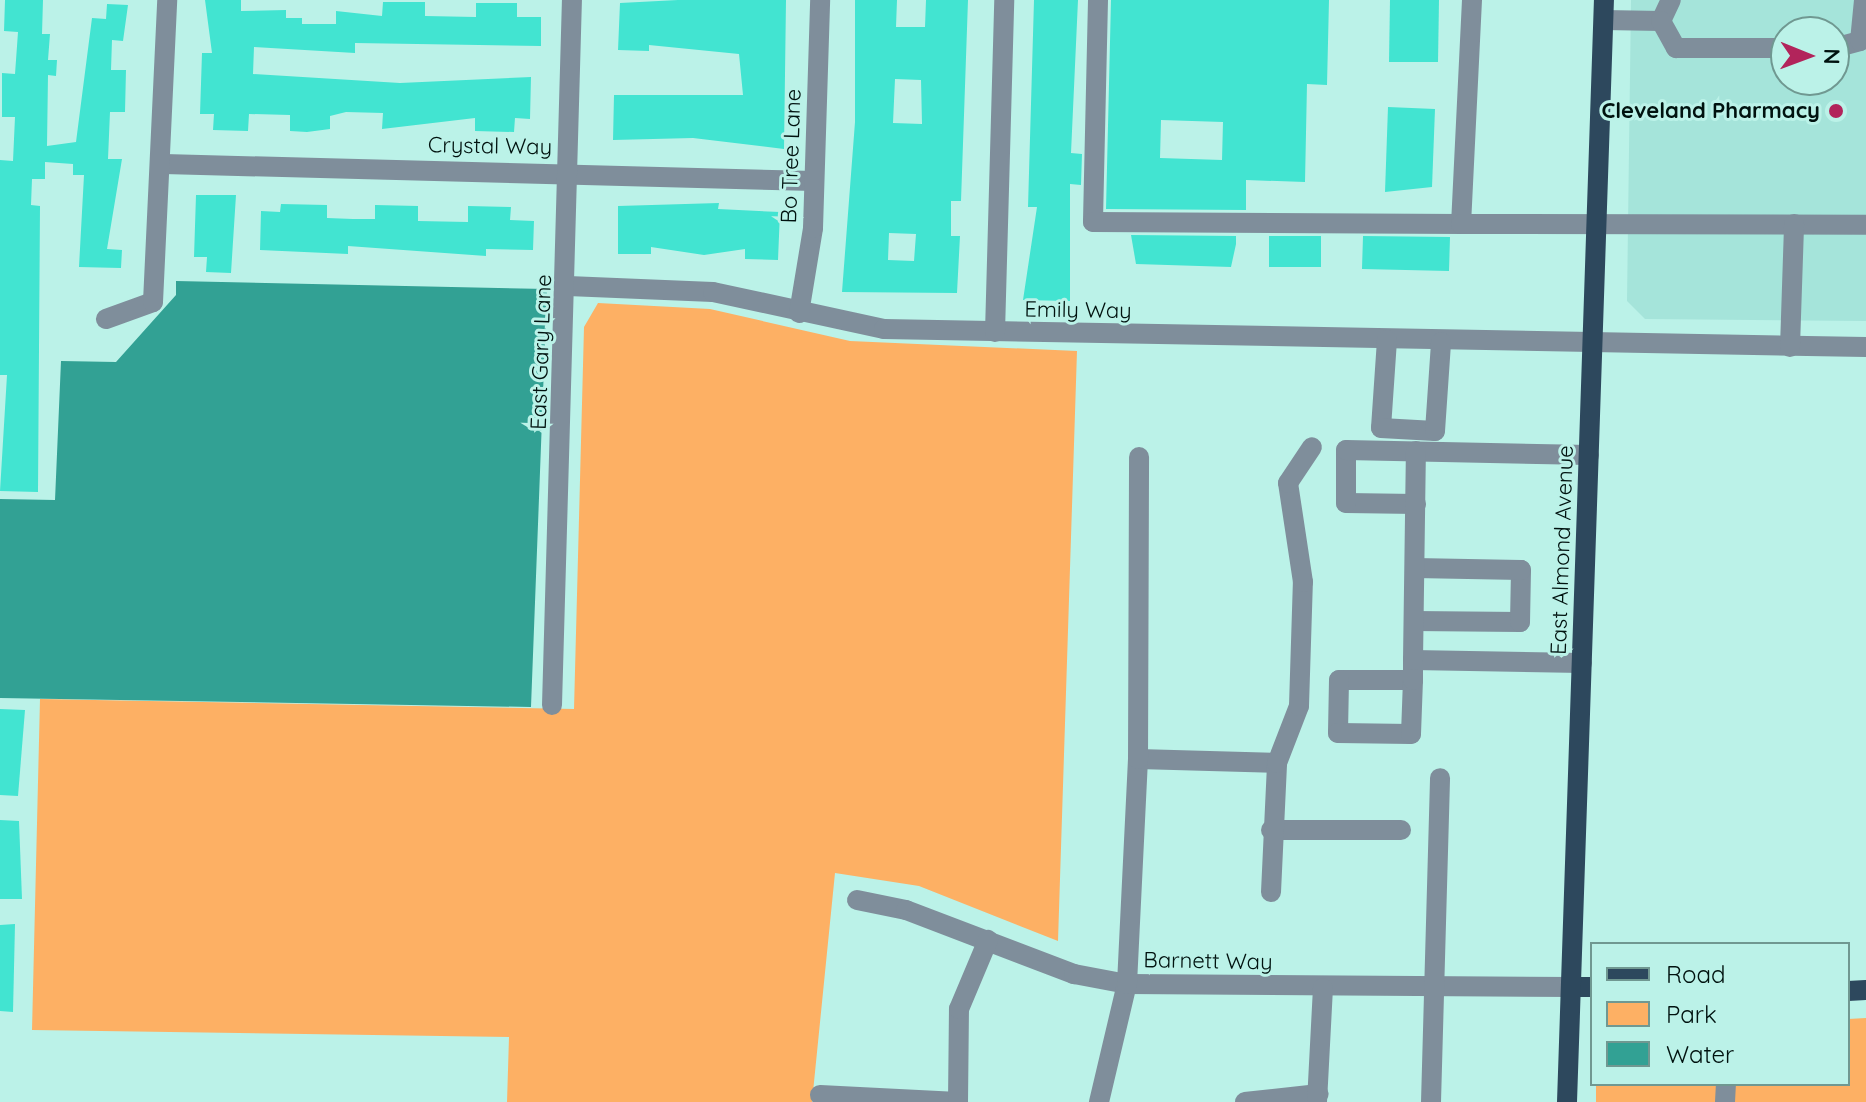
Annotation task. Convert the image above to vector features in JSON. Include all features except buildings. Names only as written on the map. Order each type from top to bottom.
[{"type":"main road","name":"East Almond Avenue","points":[[1567,1102],[1582,987],[1582,663],[1604,10]]},
{"type":"street","points":[[106,319],[153,302],[164,164],[167,0]]},
{"type":"street","name":"East Gary Lane","points":[[552,705],[568,286],[572,0]]},
{"type":"street","name":"Bo Tree Lane","points":[[799,313],[814,181],[820,0]]},
{"type":"street","points":[[995,332],[1004,0]]},
{"type":"street","points":[[1098,0],[1093,222],[1866,225]]},
{"type":"street","points":[[1461,224],[1472,0]]},
{"type":"street","points":[[1661,21],[1671,0]]},
{"type":"street","points":[[1850,44],[1860,41],[1864,0]]},
{"type":"street","points":[[1604,10],[1661,21]]},
{"type":"street","points":[[1661,21],[1676,48],[1770,48]]},
{"type":"street","name":"Crystal Way","points":[[164,164],[568,172],[814,181]]},
{"type":"street","points":[[1790,347],[1794,224]]},
{"type":"street","name":"Emily Way","points":[[568,286],[713,292],[856,327],[1441,342],[1866,347]]},
{"type":"street","points":[[1387,340],[1381,428],[1435,431],[1441,342]]},
{"type":"street","points":[[1271,892],[1271,830],[1277,763],[1299,706],[1303,582],[1288,483],[1312,447]]},
{"type":"street","points":[[1416,504],[1346,503],[1346,450],[1589,455]]},
{"type":"street","points":[[1416,451],[1415,568],[1413,670],[1411,734],[1338,733],[1339,680],[1413,670],[1582,663]]},
{"type":"street","points":[[1099,1102],[1127,984],[1138,759],[1139,457]]},
{"type":"street","points":[[1414,621],[1520,622],[1521,570],[1415,568]]},
{"type":"street","points":[[1138,759],[1277,763]]},
{"type":"street","points":[[1431,1102],[1440,778]]},
{"type":"street","points":[[1271,830],[1401,830]]},
{"type":"street","name":"Barnett Way","points":[[857,900],[988,940],[1074,974],[1127,984],[1433,989],[1582,987]]},
{"type":"street","points":[[820,1095],[958,1102],[959,1009],[988,940]]},
{"type":"street","points":[[1245,1102],[1318,1098],[1323,988]]},
{"type":"shaded area","points":[[1631,0],[1866,0],[1866,321],[1645,319],[1627,301]]},
{"type":"green space","points":[[598,303],[710,309],[850,341],[1077,351],[1058,941],[919,886],[835,873],[812,1102],[507,1102],[509,1037],[32,1030],[40,699],[574,709],[584,327]]},
{"type":"green space","points":[[1866,1018],[1866,1102],[1596,1102],[1596,1086],[1850,1086],[1850,1019]]},
{"type":"water","points":[[176,281],[547,289],[531,707],[0,698],[0,499],[55,500],[61,361],[116,362],[176,295]]},
{"type":"place","name":"Cleveland Pharmacy","points":[[1836,111]]}]
